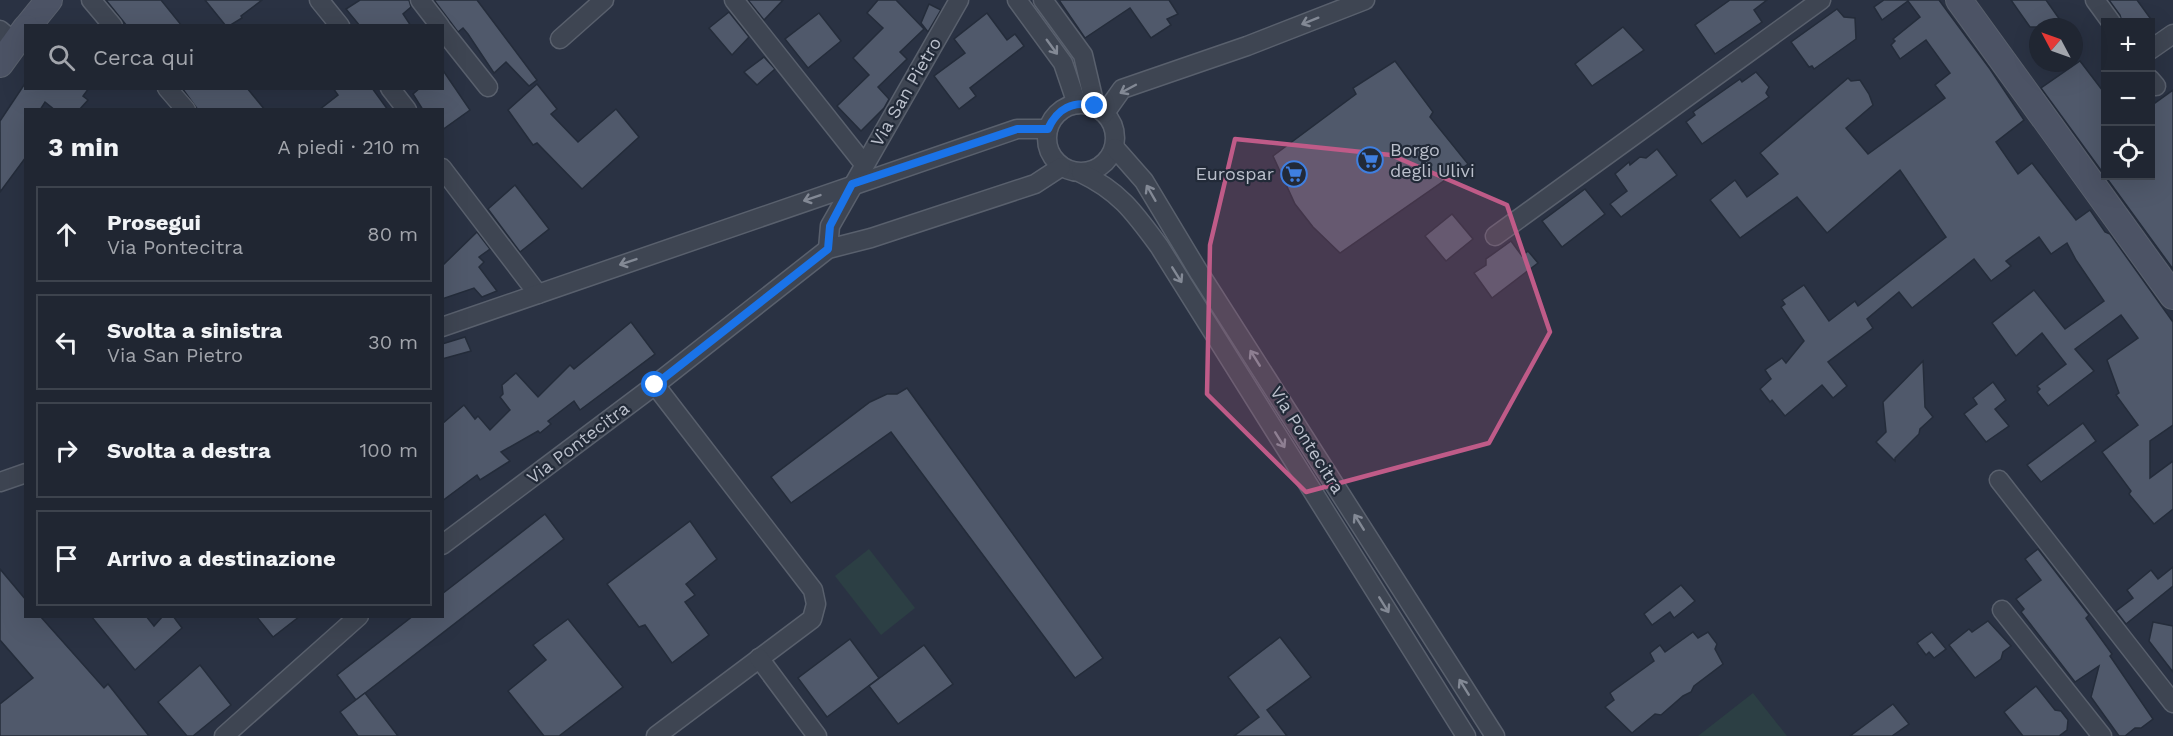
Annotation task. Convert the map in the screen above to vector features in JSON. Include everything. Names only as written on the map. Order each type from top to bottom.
[{"type":"street","points":[[24,24],[49,0]]},
{"type":"street","points":[[91,0],[111,24]]},
{"type":"street","points":[[319,0],[338,24]]},
{"type":"street","points":[[420,0],[439,24]]},
{"type":"street","points":[[560,39],[604,0]]},
{"type":"street","points":[[734,0],[864,164]]},
{"type":"street","name":"Via San Pietro","points":[[828,249],[830,226],[852,184],[959,0]]},
{"type":"street","points":[[1017,0],[1064,63],[1092,108],[1114,126],[1116,136],[1114,148],[1108,161],[1090,172],[1081,173],[1061,167],[1053,159],[1047,143],[1048,129],[1058,113],[1068,106],[1092,108],[1122,89],[1247,46],[1365,0]]},
{"type":"street","points":[[1042,0],[1083,55],[1092,108]]},
{"type":"street","points":[[1495,236],[1821,0]]},
{"type":"street","points":[[1959,0],[2173,296]]},
{"type":"street","points":[[2095,0],[2108,18]]},
{"type":"street","points":[[0,64],[17,31]]},
{"type":"street","points":[[444,31],[488,87]]},
{"type":"street","points":[[2155,47],[2173,34]]},
{"type":"street","points":[[170,90],[184,108]]},
{"type":"street","points":[[392,90],[405,108]]},
{"type":"street","points":[[444,326],[1017,129],[1048,129]]},
{"type":"street","name":"Via Pontecitra","points":[[1114,148],[1144,181],[1200,274],[1495,736]]},
{"type":"street","name":"Via Pontecitra","points":[[444,543],[655,385],[828,249],[871,238],[1035,184],[1061,167]]},
{"type":"street","points":[[444,171],[538,294]]},
{"type":"street","name":"Via Pontecitra","points":[[1081,173],[1101,182],[1118,195],[1158,246],[1460,734]]},
{"type":"street","points":[[655,385],[813,590],[816,604],[812,619],[656,736]]},
{"type":"street","points":[[0,482],[24,474]]},
{"type":"street","points":[[2000,480],[2173,703]]},
{"type":"street","points":[[2002,610],[2102,736]]},
{"type":"street","points":[[227,735],[357,618]]},
{"type":"street","points":[[759,658],[817,736]]},
{"type":"street","points":[[1460,734],[1482,715]]},
{"type":"highlighted area","points":[[1235,139],[1391,155],[1507,205],[1550,332],[1489,443],[1306,492],[1207,394],[1210,245]]},
{"type":"green space","points":[[869,549],[915,608],[881,635],[835,576]]},
{"type":"green space","points":[[1753,693],[1787,736],[1698,736]]},
{"type":"building","points":[[106,0],[161,0],[180,24],[125,24]]},
{"type":"building","points":[[205,0],[262,0],[241,16],[242,18],[232,24],[224,24]]},
{"type":"building","points":[[360,0],[409,0],[411,7],[403,14],[410,24],[358,24],[346,9]]},
{"type":"building","points":[[434,0],[477,0],[537,80],[529,86],[506,62],[494,73],[468,34],[463,28],[458,32]]},
{"type":"building","points":[[748,0],[783,0],[764,20]]},
{"type":"building","points":[[878,0],[896,0],[924,29],[900,52],[907,59],[878,87],[889,99],[884,108],[861,131],[837,106],[869,75],[853,58],[883,28],[867,13]]},
{"type":"building","points":[[1059,0],[1169,0],[1178,14],[1167,19],[1171,25],[1151,38],[1130,8],[1085,38]]},
{"type":"building","points":[[1730,0],[1767,0],[1754,10],[1762,22],[1715,54],[1695,25]]},
{"type":"building","points":[[1884,0],[1939,0],[2024,120],[1996,142],[2018,174],[2032,163],[2076,220],[2090,210],[2173,322],[2173,425],[2150,441],[2150,478],[2173,461],[2173,509],[2154,524],[2129,494],[2131,491],[2102,452],[2138,425],[2116,395],[2119,393],[2107,360],[2138,338],[2121,315],[2075,349],[2094,371],[2048,406],[2037,392],[2040,389],[2037,386],[2066,364],[2042,333],[2016,356],[1992,323],[2034,290],[2065,329],[2104,301],[2067,243],[2051,254],[2039,237],[2006,261],[2011,266],[1991,281],[1974,259],[1912,308],[1899,292],[1867,319],[1873,328],[1828,362],[1847,386],[1833,398],[1822,385],[1785,416],[1760,389],[1771,379],[1765,370],[1782,358],[1786,363],[1804,341],[1781,307],[1785,304],[1782,300],[1804,285],[1829,321],[1855,301],[1858,306],[1946,237],[1900,170],[1827,233],[1797,197],[1740,238],[1710,200],[1735,180],[1747,197],[1778,174],[1760,153],[1848,78],[1851,81],[1860,80],[1873,105],[1846,128],[1868,154],[1945,98],[1935,85],[1950,73],[1926,40],[1900,59],[1891,45],[1895,41],[1893,39],[1920,17],[1908,1],[1882,20],[1874,7]]},
{"type":"building","points":[[2011,0],[2046,0],[2059,18],[2029,18],[2029,26]]},
{"type":"building","points":[[2109,0],[2137,0],[2150,18],[2121,18]]},
{"type":"building","points":[[929,4],[941,10],[928,32],[921,23]]},
{"type":"building","points":[[1837,9],[1844,17],[1855,18],[1856,39],[1814,69],[1812,66],[1809,67],[1791,42]]},
{"type":"building","points":[[729,12],[749,37],[732,55],[709,28]]},
{"type":"building","points":[[819,13],[841,41],[808,68],[785,39]]},
{"type":"building","points":[[987,13],[1007,40],[1015,34],[1024,46],[970,88],[976,96],[959,109],[934,76],[965,53],[954,39]]},
{"type":"building","points":[[1623,27],[1644,50],[1592,86],[1575,64]]},
{"type":"building","points":[[764,57],[775,69],[757,85],[744,72]]},
{"type":"building","name":"Borgo degli Ulivi","points":[[1395,61],[1433,112],[1430,117],[1468,164],[1340,253],[1313,227],[1295,204],[1273,156],[1356,94],[1353,88]]},
{"type":"building","points":[[2083,65],[2101,88],[2101,170],[2041,88],[2064,72],[2083,72]]},
{"type":"building","points":[[444,72],[470,110],[444,129],[444,108],[422,108],[413,94],[418,90],[444,90]]},
{"type":"building","points":[[1756,72],[1769,87],[1766,93],[1769,97],[1702,144],[1686,122],[1695,115],[1693,112],[1740,79],[1742,82]]},
{"type":"building","points":[[537,84],[557,109],[551,114],[578,142],[616,109],[639,137],[582,189],[537,143],[533,145],[508,110]]},
{"type":"building","points":[[24,85],[24,90],[88,90],[83,96],[88,100],[81,108],[52,108],[45,102],[41,108],[24,108],[24,160],[0,192],[0,121]]},
{"type":"building","points":[[183,90],[249,90],[263,108],[197,108]]},
{"type":"building","points":[[334,90],[373,90],[387,108],[322,108],[338,95]]},
{"type":"building","points":[[2173,90],[2173,269],[2108,180],[2155,180],[2155,103]]},
{"type":"building","points":[[1657,149],[1677,175],[1621,217],[1610,204],[1627,191],[1615,174],[1629,162],[1630,165],[1640,157],[1646,158]]},
{"type":"building","points":[[515,185],[549,229],[520,252],[488,209]]},
{"type":"building","points":[[1585,189],[1605,214],[1562,247],[1542,221]]},
{"type":"building","points":[[1452,214],[1473,239],[1446,261],[1425,236]]},
{"type":"building","points":[[477,232],[490,249],[479,257],[484,262],[479,267],[497,291],[482,297],[474,288],[444,298],[444,264]]},
{"type":"building","points":[[1511,241],[1522,256],[1528,251],[1538,263],[1492,298],[1474,273],[1486,265],[1486,259]]},
{"type":"building","points":[[631,322],[655,354],[580,410],[574,401],[548,421],[551,424],[540,433],[538,431],[501,452],[510,461],[480,480],[477,475],[444,500],[444,422],[464,405],[475,419],[478,416],[490,430],[510,410],[500,397],[503,394],[502,385],[516,373],[538,397],[570,365],[574,369]]},
{"type":"building","points":[[465,337],[471,351],[444,358],[444,343]]},
{"type":"building","points":[[1923,361],[1925,407],[1933,417],[1920,429],[1919,434],[1895,458],[1895,461],[1876,442],[1886,432],[1883,402]]},
{"type":"building","points":[[1993,382],[2006,400],[1995,409],[2009,426],[1986,442],[1964,414],[1977,404],[1973,398]]},
{"type":"building","points":[[907,388],[1103,658],[1075,678],[891,432],[791,503],[771,477],[870,402],[887,394],[897,394]]},
{"type":"building","points":[[2083,423],[2096,441],[2041,482],[2027,465]]},
{"type":"building","points":[[545,514],[564,539],[356,700],[337,675],[410,618],[444,618],[444,592]]},
{"type":"building","points":[[690,521],[717,559],[686,584],[695,595],[685,602],[709,635],[672,663],[645,625],[639,627],[607,584]]},
{"type":"building","points":[[2038,549],[2089,615],[2086,618],[2153,719],[2141,728],[2135,728],[2125,736],[2119,736],[2091,697],[2099,666],[2075,682],[2021,612],[2024,609],[2016,599],[2041,580],[2025,559]]},
{"type":"building","points":[[2173,567],[2173,586],[2126,624],[2116,611],[2133,598],[2127,590],[2151,570],[2158,579]]},
{"type":"building","points":[[0,569],[24,598],[24,618],[42,618],[104,688],[108,684],[149,736],[0,736],[0,704],[33,678],[0,640]]},
{"type":"building","points":[[1681,585],[1695,601],[1674,618],[1670,612],[1652,625],[1644,614]]},
{"type":"building","points":[[93,618],[148,618],[154,626],[161,618],[174,618],[182,628],[135,670]]},
{"type":"building","points":[[258,618],[297,618],[273,637]]},
{"type":"building","points":[[568,619],[623,687],[559,736],[544,736],[508,691],[546,660],[533,645]]},
{"type":"building","points":[[1988,621],[2011,646],[2003,652],[2001,659],[1975,678],[1949,645],[1969,629],[1972,632]]},
{"type":"building","points":[[2153,622],[2173,626],[2173,672],[2149,641]]},
{"type":"building","points":[[1693,632],[1698,638],[1708,632],[1717,644],[1715,649],[1723,664],[1661,715],[1655,714],[1632,733],[1605,707],[1614,700],[1610,693],[1654,661],[1650,653],[1660,645],[1665,652]]},
{"type":"building","points":[[1932,632],[1946,649],[1934,658],[1929,652],[1926,655],[1917,643]]},
{"type":"building","points":[[1280,637],[1311,677],[1267,710],[1287,736],[1234,736],[1259,717],[1228,677]]},
{"type":"building","points":[[850,639],[879,678],[827,717],[798,678]]},
{"type":"building","points":[[924,645],[953,684],[898,724],[869,686]]},
{"type":"building","points":[[200,665],[231,705],[193,736],[187,736],[158,702]]},
{"type":"building","points":[[2036,686],[2055,710],[2061,711],[2068,720],[2067,730],[2059,736],[2023,736],[2004,712]]},
{"type":"building","points":[[365,693],[398,736],[358,736],[340,712]]},
{"type":"building","points":[[1893,704],[1909,724],[1892,736],[1850,736]]},
{"type":"place","name":"Borgo degli Ulivi","points":[[1370,160]]},
{"type":"place","name":"Eurospar","points":[[1294,174]]},
{"type":"route","points":[[655,385],[828,249],[830,226],[852,184],[1017,129],[1048,129],[1053,118],[1068,106],[1077,104],[1095,106]]}]
